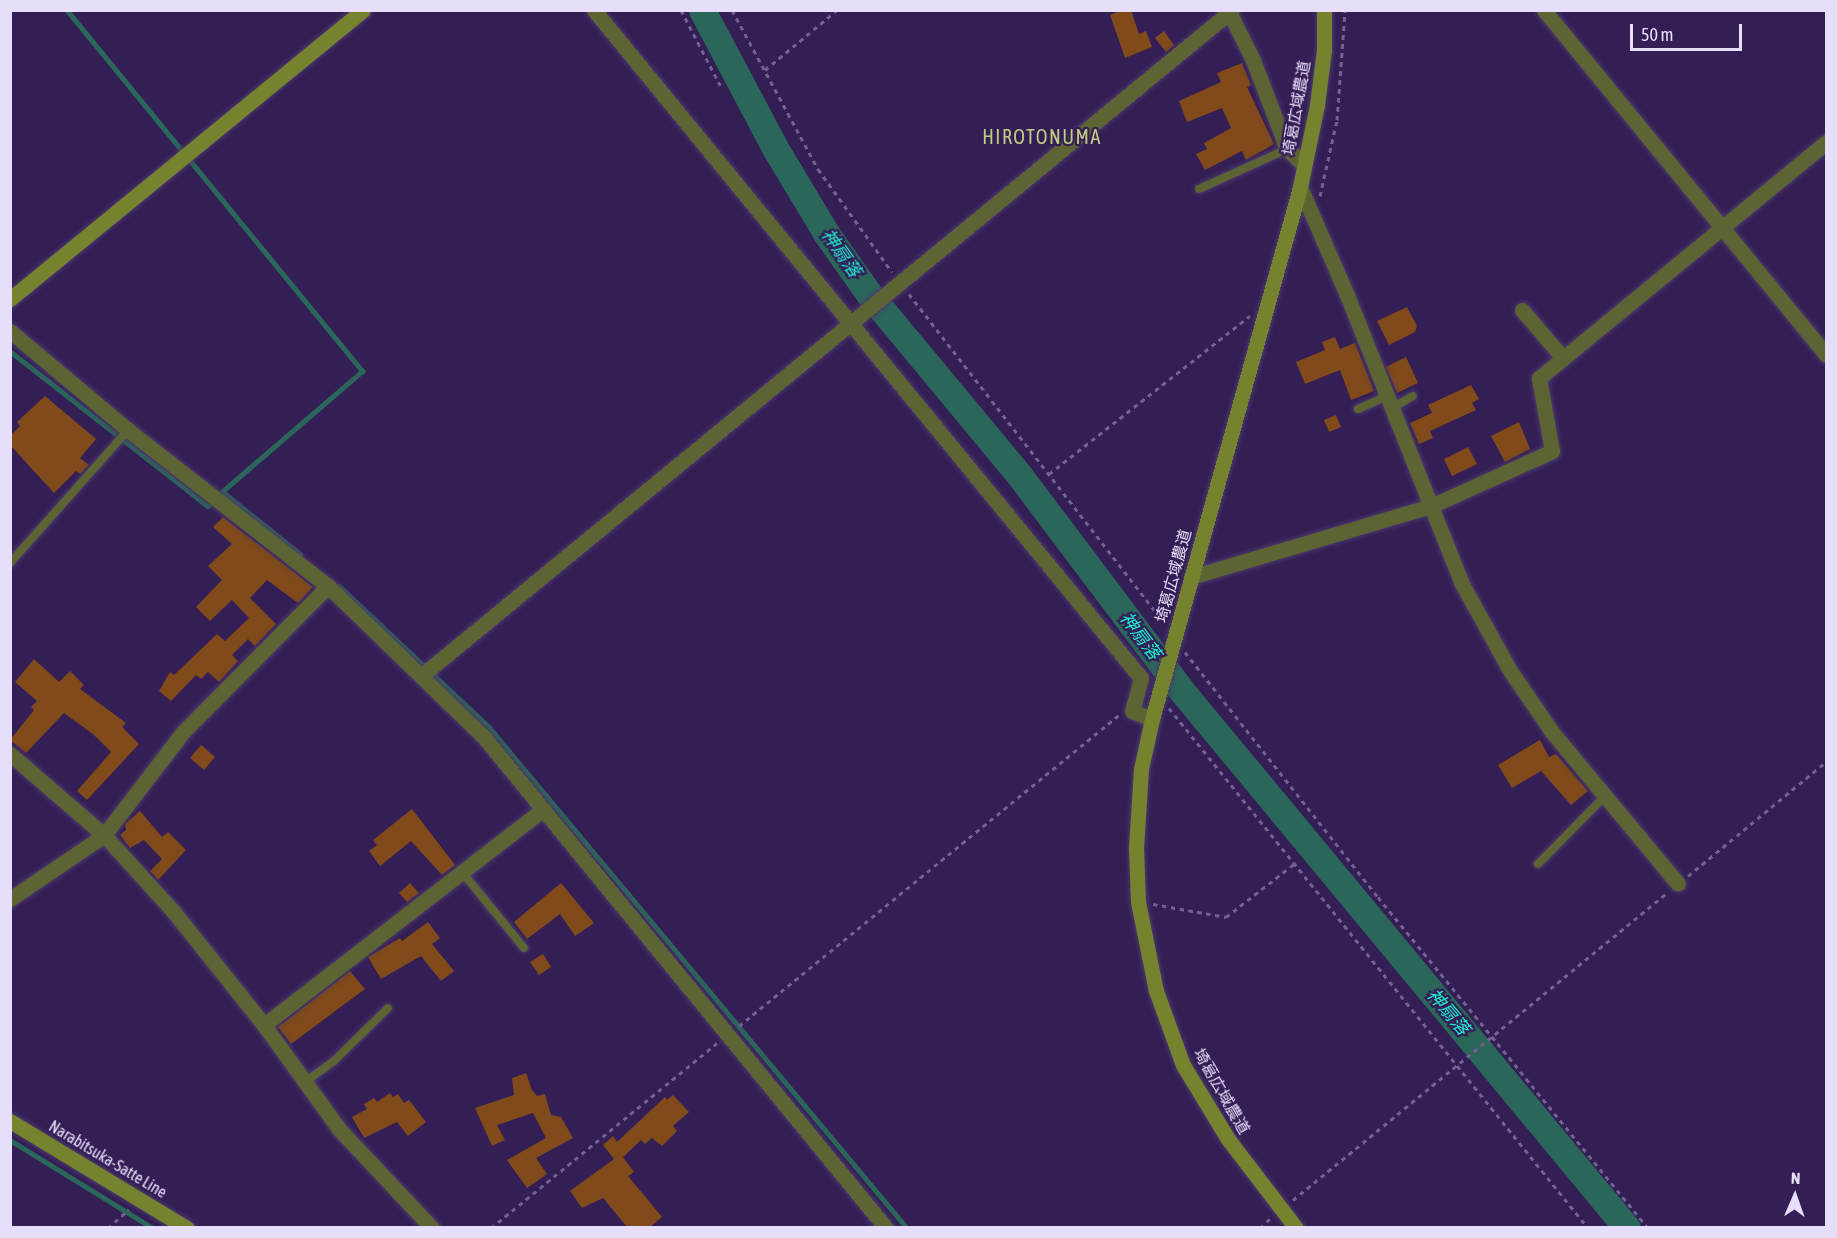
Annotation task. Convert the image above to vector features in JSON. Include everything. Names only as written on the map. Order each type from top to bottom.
[{"type":"street","points":[[10,299],[363,10]]},
{"type":"street","points":[[594,10],[1141,678],[1132,711],[1152,719]]},
{"type":"street","name":"埼葛広域農道","points":[[1296,1227],[1228,1139],[1183,1065],[1156,991],[1138,902],[1136,848],[1141,769],[1152,719],[1300,187],[1323,61],[1324,10]]},
{"type":"street","points":[[1544,10],[1827,355]]},
{"type":"street","points":[[421,676],[1230,11],[1253,60],[1287,149],[1304,165]]},
{"type":"street","points":[[1191,577],[1431,506],[1552,451],[1539,378],[1827,142]]},
{"type":"street","points":[[1300,187],[1390,402],[1461,582],[1509,669],[1552,732],[1678,884]]},
{"type":"street","points":[[1522,309],[1563,358]]},
{"type":"street","points":[[10,331],[128,430],[328,586],[483,736],[886,1227]]},
{"type":"street","points":[[10,899],[104,835],[183,732],[328,586]]},
{"type":"street","points":[[10,754],[104,835],[173,911],[264,1025],[339,1129],[432,1227]]},
{"type":"street","points":[[264,1025],[543,809]]},
{"type":"street","name":"Narabitsuka-Satte Line","points":[[10,1121],[187,1227]]},
{"type":"lane","points":[[1199,189],[1287,149]]},
{"type":"lane","points":[[1358,409],[1413,396]]},
{"type":"lane","points":[[10,563],[128,430]]},
{"type":"lane","points":[[1538,864],[1604,797]]},
{"type":"lane","points":[[462,872],[524,948]]},
{"type":"lane","points":[[306,1082],[335,1060],[388,1008]]},
{"type":"path","points":[[681,10],[720,85]]},
{"type":"path","points":[[732,10],[818,169],[857,227],[1165,625],[1176,634],[1492,1036],[1648,1227]]},
{"type":"path","points":[[765,70],[837,10]]},
{"type":"path","points":[[1313,221],[1336,120],[1346,10]]},
{"type":"path","points":[[1049,474],[1237,322],[1266,307]]},
{"type":"path","points":[[1159,696],[1455,1067],[1588,1227]]},
{"type":"path","points":[[490,1227],[1116,717],[1132,711]]},
{"type":"path","points":[[1260,1227],[1827,762]]},
{"type":"path","points":[[1138,902],[1226,917],[1294,864]]},
{"type":"path","points":[[108,1227],[123,1217],[137,1198]]},
{"type":"building","points":[[1123,10],[1131,10],[1139,34],[1146,31],[1152,47],[1125,58],[1110,15]]},
{"type":"building","points":[[1164,31],[1174,45],[1166,52],[1155,38]]},
{"type":"building","points":[[1242,63],[1251,85],[1247,87],[1274,144],[1246,160],[1242,151],[1205,170],[1196,154],[1207,149],[1204,143],[1231,128],[1222,108],[1187,122],[1179,101],[1221,82],[1217,73]]},
{"type":"building","points":[[1407,307],[1417,326],[1415,332],[1389,345],[1377,321]]},
{"type":"building","points":[[1335,337],[1340,349],[1355,343],[1374,391],[1351,400],[1340,370],[1305,384],[1296,362],[1325,350],[1322,342]]},
{"type":"building","points":[[1406,357],[1418,383],[1397,393],[1386,367]]},
{"type":"building","points":[[1471,385],[1479,399],[1472,403],[1476,410],[1430,431],[1433,438],[1419,444],[1410,423],[1432,413],[1428,405]]},
{"type":"building","points":[[45,396],[96,439],[80,458],[89,465],[80,474],[76,471],[54,493],[10,445],[10,436],[20,426],[17,422]]},
{"type":"building","points":[[1336,415],[1341,427],[1329,432],[1324,420]]},
{"type":"building","points":[[1519,422],[1530,449],[1505,462],[1491,436]]},
{"type":"building","points":[[1468,447],[1477,464],[1452,476],[1444,459]]},
{"type":"building","points":[[223,517],[313,587],[298,603],[267,580],[250,598],[276,624],[255,646],[248,639],[232,655],[238,661],[219,682],[208,672],[201,679],[196,675],[171,701],[159,691],[170,672],[174,675],[217,634],[225,641],[249,618],[232,600],[210,621],[196,607],[222,580],[208,566],[232,544],[213,527]]},
{"type":"building","points":[[34,659],[59,682],[70,671],[84,685],[80,689],[126,723],[122,727],[139,744],[87,800],[77,791],[111,752],[94,735],[64,713],[26,753],[10,740],[34,710],[31,707],[37,701],[15,682]]},
{"type":"building","points":[[1540,740],[1549,757],[1556,754],[1588,791],[1571,805],[1541,771],[1512,788],[1498,765]]},
{"type":"building","points":[[201,745],[215,757],[204,770],[190,758]]},
{"type":"building","points":[[412,809],[455,865],[442,875],[411,841],[380,866],[369,851],[377,845],[373,840]]},
{"type":"building","points":[[140,811],[162,837],[168,832],[186,850],[158,880],[150,871],[162,859],[144,840],[130,848],[120,835],[126,830],[125,824]]},
{"type":"building","points":[[410,883],[419,893],[407,902],[399,893]]},
{"type":"building","points":[[561,883],[594,923],[575,936],[560,914],[527,939],[514,922]]},
{"type":"building","points":[[428,922],[440,938],[432,944],[454,971],[441,981],[421,956],[381,979],[368,957],[400,938],[402,941]]},
{"type":"building","points":[[543,954],[551,967],[539,975],[530,962]]},
{"type":"building","points":[[350,971],[365,989],[291,1044],[278,1027]]},
{"type":"building","points":[[526,1073],[532,1090],[537,1096],[545,1094],[551,1115],[561,1117],[573,1138],[536,1158],[547,1174],[527,1188],[507,1160],[546,1138],[533,1113],[497,1125],[505,1140],[492,1146],[475,1108],[514,1095],[512,1078]]},
{"type":"building","points":[[390,1093],[393,1097],[398,1094],[404,1103],[409,1100],[426,1122],[408,1136],[397,1122],[364,1138],[352,1117],[367,1109],[364,1104],[374,1098],[377,1102]]},
{"type":"building","points":[[673,1095],[689,1112],[673,1126],[677,1131],[662,1146],[652,1138],[645,1144],[641,1140],[623,1157],[634,1172],[628,1176],[662,1217],[650,1227],[627,1227],[603,1198],[582,1208],[570,1191],[614,1159],[603,1145],[613,1136],[617,1142],[665,1097],[667,1100]]},
{"type":"waterway","points":[[67,10],[363,371],[221,493]]},
{"type":"waterway","name":"神扇落","points":[[702,10],[775,148],[826,233],[869,294],[1020,476],[1181,690],[1627,1228]]},
{"type":"waterway","points":[[10,351],[208,506],[213,501]]},
{"type":"waterway","points":[[223,492],[300,554]]},
{"type":"waterway","points":[[339,586],[489,727],[907,1228]]},
{"type":"waterway","points":[[10,1140],[153,1228]]},
{"type":"district","name":"HIROTONUMA","points":[[1042,136]]}]
